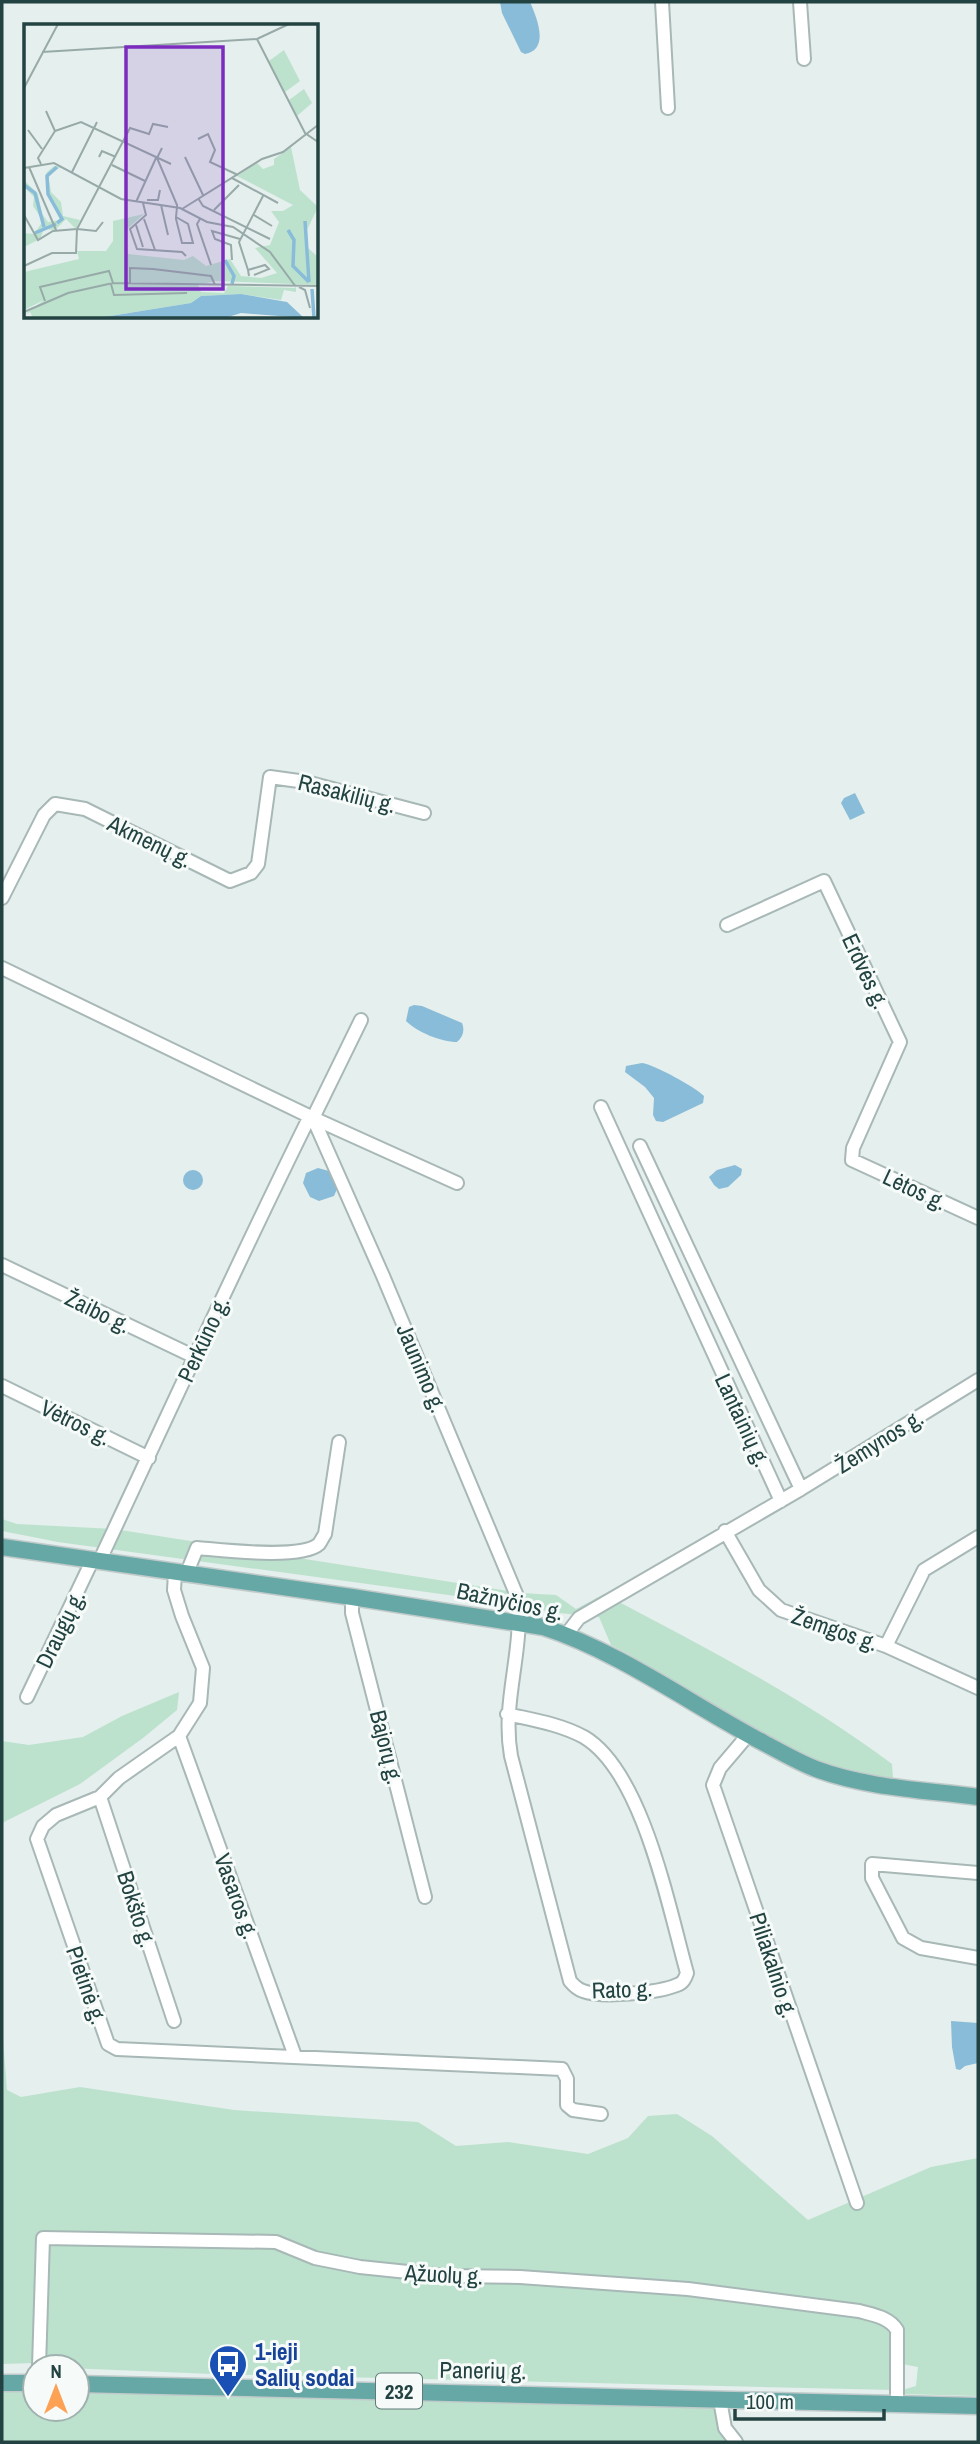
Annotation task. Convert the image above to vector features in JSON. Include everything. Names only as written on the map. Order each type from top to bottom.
[{"type":"main road","name":"Bažnyčios g.","points":[[2,1547],[519,1622],[566,1634],[748,1735],[814,1768],[851,1779],[978,1797]]},
{"type":"main road","points":[[2,2383],[21,2383]]},
{"type":"main road","name":"Panerių g.","points":[[91,2384],[720,2399]]},
{"type":"main road","name":"232","points":[[720,2399],[978,2406]]},
{"type":"street","points":[[662,2],[668,107]]},
{"type":"street","points":[[800,2],[804,59]]},
{"type":"street","name":"Rasakilių g.","points":[[270,778],[306,782],[424,813]]},
{"type":"street","name":"Akmenų g.","points":[[2,898],[36,829],[44,815],[55,804],[85,809],[230,881],[241,879],[251,873],[260,856],[270,778]]},
{"type":"street","name":"Erdvės g.","points":[[727,925],[824,881],[900,1042],[853,1148],[852,1160]]},
{"type":"street","points":[[2,968],[312,1117],[457,1183]]},
{"type":"street","name":"Perkūno g.","points":[[96,1562],[149,1458],[250,1236],[362,1020]]},
{"type":"street","name":"Lantainių g.","points":[[601,1107],[780,1501]]},
{"type":"street","name":"Jaunimo g.","points":[[312,1117],[383,1276],[513,1584],[519,1608],[519,1622]]},
{"type":"street","points":[[640,1146],[802,1489]]},
{"type":"street","name":"Lėtos g.","points":[[852,1160],[978,1218]]},
{"type":"street","name":"Žaibo g.","points":[[2,1265],[195,1357]]},
{"type":"street","name":"Žemynos g.","points":[[780,1501],[978,1380]]},
{"type":"street","name":"Vėtros g.","points":[[2,1386],[149,1458]]},
{"type":"street","points":[[181,1574],[197,1548],[289,1553],[306,1550],[318,1544],[325,1534],[339,1442]]},
{"type":"street","points":[[566,1634],[579,1618],[780,1501]]},
{"type":"street","name":"Žemgos g.","points":[[725,1531],[758,1590],[781,1610],[886,1647],[978,1688]]},
{"type":"street","points":[[886,1647],[924,1570],[978,1537]]},
{"type":"street","name":"Draugų g.","points":[[27,1697],[96,1562]]},
{"type":"street","name":"Pietinė g.","points":[[181,1574],[174,1590],[203,1668],[201,1703],[179,1736],[119,1778],[100,1797],[56,1815],[43,1826],[37,1839],[108,2044],[117,2049],[562,2069],[568,2079],[567,2105],[573,2110],[601,2114]]},
{"type":"street","name":"Bajorų g.","points":[[352,1597],[352,1613],[425,1897]]},
{"type":"street","name":"Rato g.","points":[[507,1714],[549,1723],[585,1738],[610,1761],[625,1784],[644,1821],[687,1973],[685,1980],[678,1985],[637,1993],[592,1993],[582,1991],[570,1981],[511,1756],[507,1714],[519,1622]]},
{"type":"street","name":"Piliakalnio g.","points":[[748,1735],[720,1768],[713,1785],[857,2203]]},
{"type":"street","name":"Vasaros g.","points":[[179,1736],[295,2056]]},
{"type":"street","name":"Bokšto g.","points":[[100,1797],[174,2021]]},
{"type":"street","points":[[978,1873],[872,1864],[872,1878],[903,1938],[921,1948],[978,1958]]},
{"type":"street","name":"Ąžuolų g.","points":[[39,2353],[43,2238],[276,2242],[315,2258],[360,2267],[446,2276],[520,2277],[688,2289],[871,2314],[894,2324],[897,2330],[897,2404]]},
{"type":"street","points":[[720,2399],[725,2428],[736,2442]]},
{"type":"green space","points":[[2,1519],[17,1524],[114,1529],[521,1593],[556,1595],[576,1609],[604,1594],[751,1673],[823,1716],[892,1764],[893,1778],[853,1773],[799,1754],[674,1685],[611,1645],[599,1617],[58,1542],[2,1531]]},
{"type":"green space","points":[[179,1692],[177,1710],[143,1738],[80,1784],[4,1822],[2,1826],[2,1741],[29,1745],[83,1737],[122,1716]]},
{"type":"green space","points":[[2,2027],[7,2090],[21,2097],[80,2087],[234,2110],[418,2122],[456,2146],[508,2142],[588,2154],[628,2138],[648,2116],[677,2114],[712,2136],[808,2220],[931,2167],[978,2158],[978,2396],[902,2394],[902,2390],[916,2386],[918,2367],[902,2364],[903,2325],[885,2316],[863,2310],[435,2272],[317,2255],[277,2239],[40,2233],[35,2353],[21,2353],[21,2363],[2,2364]]},
{"type":"green space","points":[[48,2243],[274,2244],[316,2261],[607,2287],[853,2313],[884,2322],[891,2330],[894,2390],[91,2369],[91,2353],[44,2353]]},
{"type":"green space","points":[[2,2391],[21,2392],[21,2423],[91,2423],[91,2392],[269,2392],[726,2409],[729,2428],[742,2442],[2,2442]]},
{"type":"water","points":[[500,2],[530,2],[540,32],[533,51],[525,54],[521,52],[502,13]]},
{"type":"water","points":[[855,793],[865,813],[850,820],[841,803],[844,798]]},
{"type":"water","points":[[414,1005],[462,1023],[461,1038],[457,1042],[444,1040],[411,1025],[406,1021],[409,1007]]},
{"type":"water","points":[[642,1063],[692,1087],[704,1096],[703,1103],[663,1122],[656,1121],[653,1115],[654,1098],[645,1087],[625,1072],[626,1066]]},
{"type":"water","points":[[735,1165],[742,1169],[741,1175],[728,1187],[719,1189],[714,1185],[709,1177],[717,1170]]},
{"type":"water","points":[[318,1168],[329,1171],[337,1189],[334,1196],[319,1201],[310,1197],[303,1183],[306,1173]]},
{"type":"water","points":[[193,1170],[200,1173],[203,1180],[200,1187],[193,1190],[186,1187],[183,1180],[186,1173]]},
{"type":"water","points":[[951,2021],[978,2023],[978,2063],[956,2069]]},
{"type":"place","name":"1-ieji Salių sodai","points":[[228,2398]]}]
